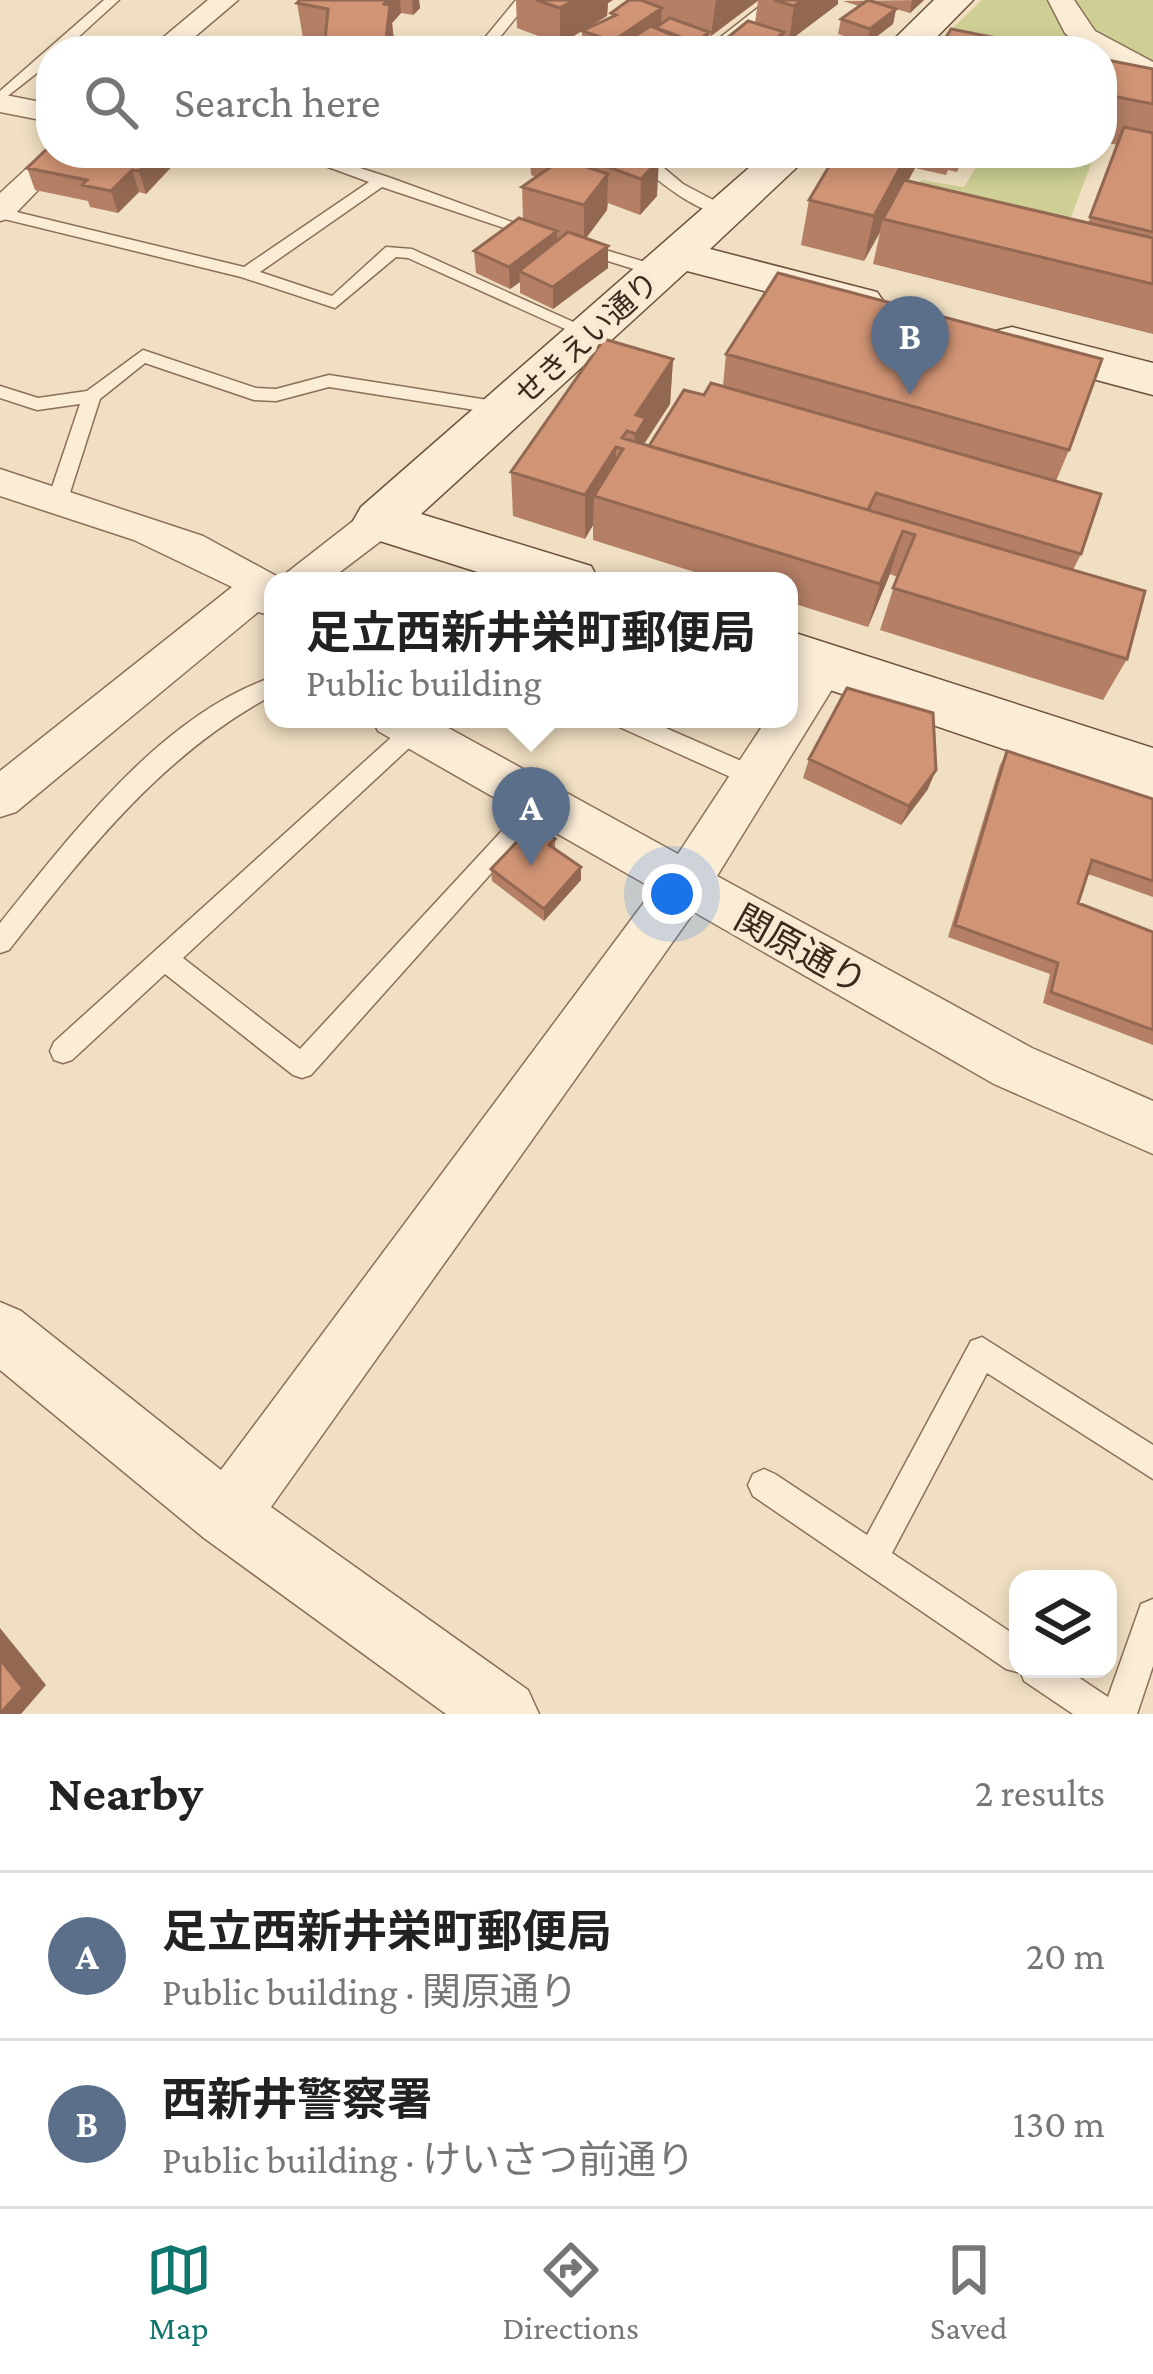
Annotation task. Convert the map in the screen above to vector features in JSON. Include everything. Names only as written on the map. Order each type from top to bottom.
[{"type":"street","points":[[179,36],[225,0]]},
{"type":"street","points":[[926,36],[955,0]]},
{"type":"street","points":[[1061,0],[1074,27],[1084,36]]},
{"type":"street","points":[[1117,54],[1153,71]]},
{"type":"street","points":[[1119,89],[1153,96]]},
{"type":"street","points":[[0,101],[36,109]]},
{"type":"street","points":[[0,212],[44,168]]},
{"type":"street","name":"せきえい通り","points":[[380,521],[774,168]]},
{"type":"street","points":[[669,263],[904,314]]},
{"type":"street","points":[[972,332],[1153,379]]},
{"type":"street","points":[[0,482],[222,560],[264,586]]},
{"type":"street","points":[[307,572],[380,521],[523,572]]},
{"type":"street","points":[[0,798],[264,603]]},
{"type":"street","points":[[807,658],[1153,774]]},
{"type":"street","name":"関原通り","points":[[409,728],[1013,1066],[1153,1128]]},
{"type":"street","points":[[227,1515],[686,884],[754,777],[776,728]]},
{"type":"street","points":[[0,1332],[227,1515],[504,1714]]},
{"type":"lane","points":[[72,36],[112,0]]},
{"type":"lane","points":[[494,36],[524,0]]},
{"type":"lane","points":[[729,36],[776,0]]},
{"type":"lane","points":[[0,101],[36,68]]},
{"type":"lane","points":[[347,168],[669,263]]},
{"type":"lane","points":[[651,168],[685,194],[726,211]]},
{"type":"lane","points":[[247,273],[382,180]]},
{"type":"lane","points":[[0,212],[247,273],[335,303],[392,251],[412,254],[591,334]]},
{"type":"lane","points":[[0,392],[37,404],[92,396],[143,356],[254,394],[276,395],[329,381],[509,409]]},
{"type":"lane","points":[[57,502],[92,396]]},
{"type":"lane","points":[[0,942],[137,778],[233,703],[264,689]]},
{"type":"lane","points":[[63,1052],[401,728]]},
{"type":"lane","points":[[643,728],[754,777]]},
{"type":"lane","points":[[164,958],[302,1066],[541,804]]},
{"type":"lane","points":[[872,1558],[982,1352],[1153,1463]]},
{"type":"lane","points":[[764,1485],[1009,1651]]},
{"type":"lane","points":[[1120,1714],[1153,1616]]},
{"type":"lane","points":[[1049,1678],[1103,1714]]},
{"type":"green space","points":[[982,0],[1153,0],[1153,86],[1117,60],[1117,36],[944,36]]},
{"type":"green space","points":[[976,168],[1090,168],[1053,264],[904,219],[921,180],[964,187]]},
{"type":"building","points":[[387,0],[386,36],[325,36],[328,9],[297,3]]},
{"type":"building","points":[[536,0],[575,0],[560,8]]},
{"type":"building","points":[[629,0],[662,8],[620,36],[582,31],[616,15],[611,13]]},
{"type":"building","points":[[868,0],[896,9],[870,29],[841,19]]},
{"type":"building","points":[[670,18],[709,32],[674,36],[655,28]]},
{"type":"building","points":[[748,21],[784,32],[779,36],[730,36]]},
{"type":"building","points":[[651,26],[678,36],[635,36]]},
{"type":"building","points":[[951,29],[986,36],[947,36]]},
{"type":"building","points":[[1117,62],[1153,69],[1153,104],[1117,97]]},
{"type":"building","points":[[1124,127],[1153,133],[1153,232],[1090,217],[1109,168],[1117,168],[1117,146]]},
{"type":"building","points":[[36,159],[36,168],[142,168],[132,170],[111,191],[82,185],[87,180],[27,168]]},
{"type":"building","points":[[549,168],[590,168],[608,174],[584,205],[522,187]]},
{"type":"building","points":[[611,168],[651,168],[641,179]]},
{"type":"building","points":[[828,168],[900,168],[874,216],[809,200]]},
{"type":"building","points":[[904,180],[1153,238],[1153,284],[883,219]]},
{"type":"building","points":[[519,218],[557,231],[509,267],[474,251]]},
{"type":"building","points":[[568,232],[608,246],[553,287],[519,271]]},
{"type":"building","points":[[778,273],[1102,359],[1069,450],[726,354]]},
{"type":"building","points":[[604,339],[673,359],[636,415],[646,418],[636,434],[627,431],[622,438],[1145,591],[1127,659],[893,588],[915,535],[903,531],[880,584],[594,496],[623,449],[616,447],[585,495],[511,472]]},
{"type":"building","points":[[711,383],[1101,494],[1081,554],[876,493],[868,510],[649,446],[684,390],[704,395]]},
{"type":"building","points":[[847,688],[933,713],[936,770],[909,806],[809,759]]},
{"type":"building","points":[[1007,751],[1153,799],[1153,881],[1092,860],[1078,903],[1153,932],[1153,1030],[1051,992],[1058,963],[955,925]]},
{"type":"building","points":[[533,825],[555,839],[549,845],[581,867],[544,909],[491,869]]},
{"type":"building","points":[[0,1659],[23,1688],[0,1714]]},
{"type":"place","name":"西新井警察署","points":[[910,395]]},
{"type":"place","name":"足立西新井栄町郵便局","points":[[531,866]]}]
